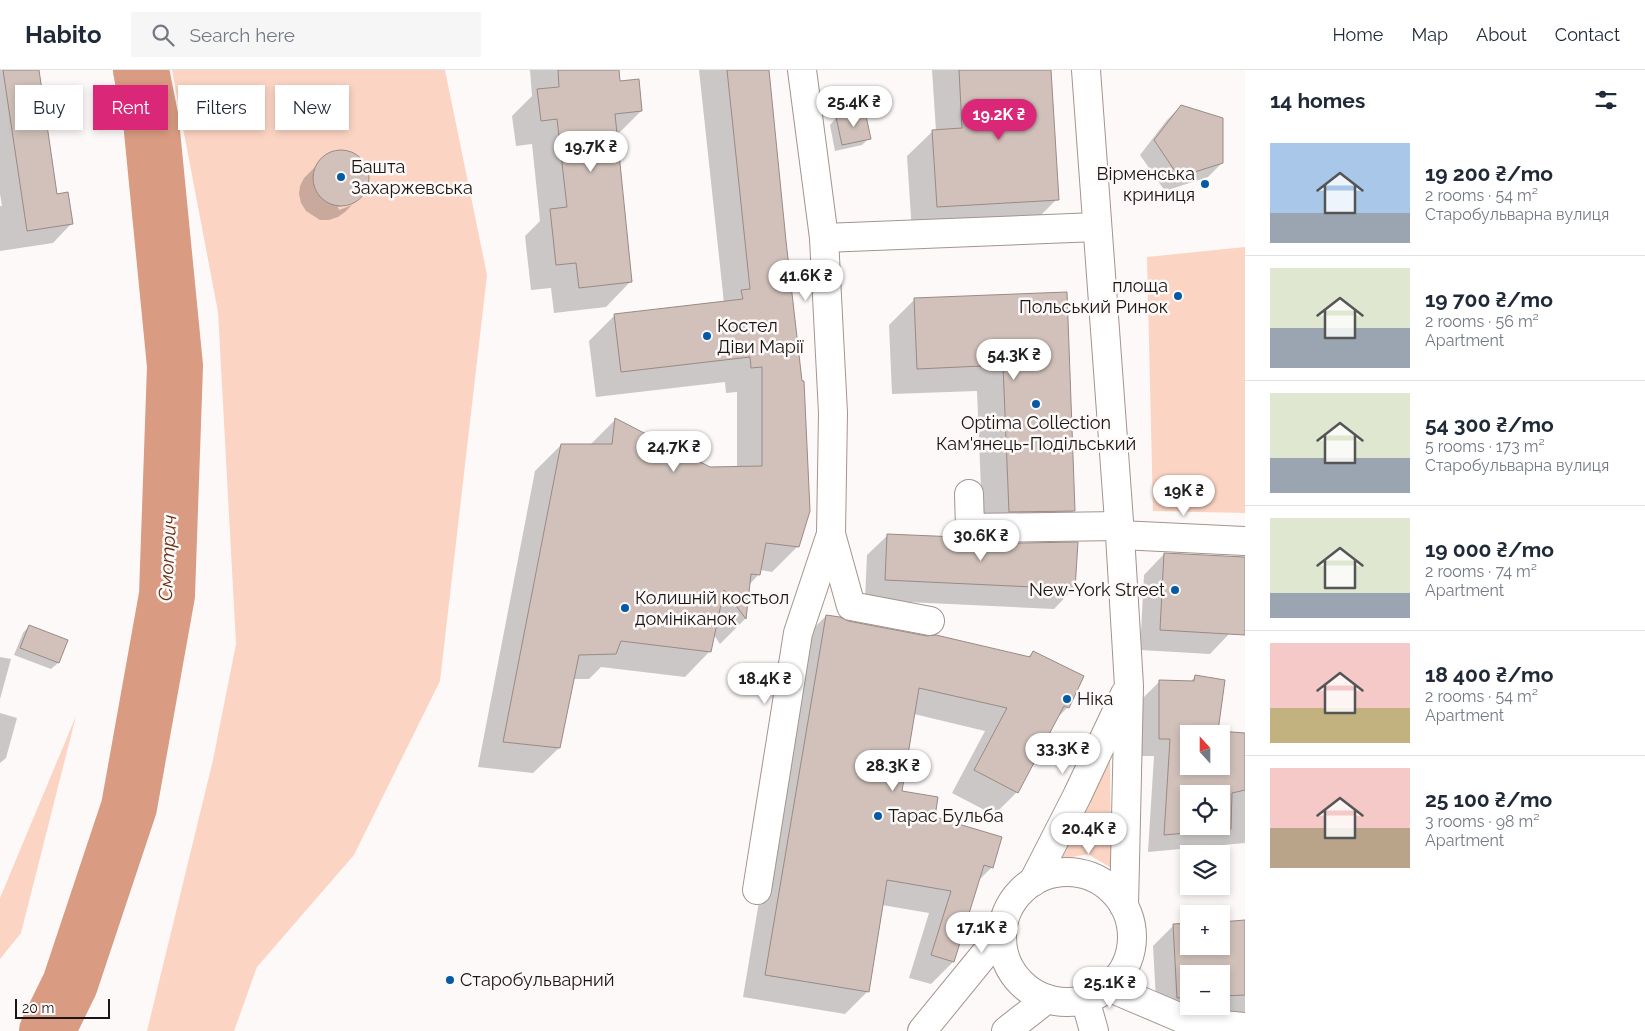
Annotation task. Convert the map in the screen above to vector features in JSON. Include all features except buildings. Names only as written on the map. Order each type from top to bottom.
[{"type":"main road","points":[[802,70],[824,238],[833,414],[831,534],[851,606],[930,622]]},
{"type":"main road","points":[[1086,70],[1129,686],[1124,906]]},
{"type":"main road","points":[[824,238],[1097,227]]},
{"type":"main road","points":[[969,494],[970,528],[1119,530],[1245,541]]},
{"type":"main road","points":[[757,890],[798,633],[831,534]]},
{"type":"main road","points":[[1033,882],[1077,796],[1129,686]]},
{"type":"main road","points":[[1073,873],[1094,878],[1111,890],[1124,906],[1131,926],[1132,943],[1128,960],[1120,975],[1097,993],[1073,1002],[1047,999],[1031,992],[1018,980],[1008,966],[1003,950],[1002,933],[1006,913],[1017,895],[1033,882],[1052,874],[1073,873]]},
{"type":"main road","points":[[922,1031],[1002,933]]},
{"type":"main road","points":[[1097,993],[1202,1023],[1245,1027]]},
{"type":"main road","points":[[1094,1031],[1097,993]]},
{"type":"main road","points":[[1006,1031],[1047,999]]},
{"type":"shaded area","points":[[172,70],[445,70],[487,275],[440,681],[354,855],[257,967],[234,1031],[147,1031],[213,760],[236,644],[218,312],[183,130],[265,130],[265,85],[178,85],[178,102]]},
{"type":"shaded area","points":[[1245,247],[1245,513],[1153,511],[1147,257]]},
{"type":"shaded area","points":[[76,716],[21,933],[0,959],[0,898]]},
{"type":"shaded area","points":[[1110,746],[1111,868],[1088,854],[1061,859]]},
{"type":"waterway","name":"Смотрич","points":[[47,1031],[70,984],[129,807],[167,595],[175,366],[151,121],[141,70]]},
{"type":"place","name":"Башта Захаржевська","points":[[341,177]]},
{"type":"place","name":"Вірменська криниця","points":[[1205,184]]},
{"type":"place","name":"площа Польський Ринок","points":[[1178,296]]},
{"type":"place","name":"Костел Діви Марії","points":[[707,336]]},
{"type":"place","name":"Optima Collection Кам'янець-Подільський","points":[[1036,404]]},
{"type":"place","name":"New-York Street","points":[[1175,590]]},
{"type":"place","name":"Колишній костьол домініканок","points":[[625,608]]},
{"type":"place","name":"Ніка","points":[[1067,699]]},
{"type":"place","name":"Тарас Бульба","points":[[878,816]]},
{"type":"place","name":"Старобульварний","points":[[450,980]]}]
